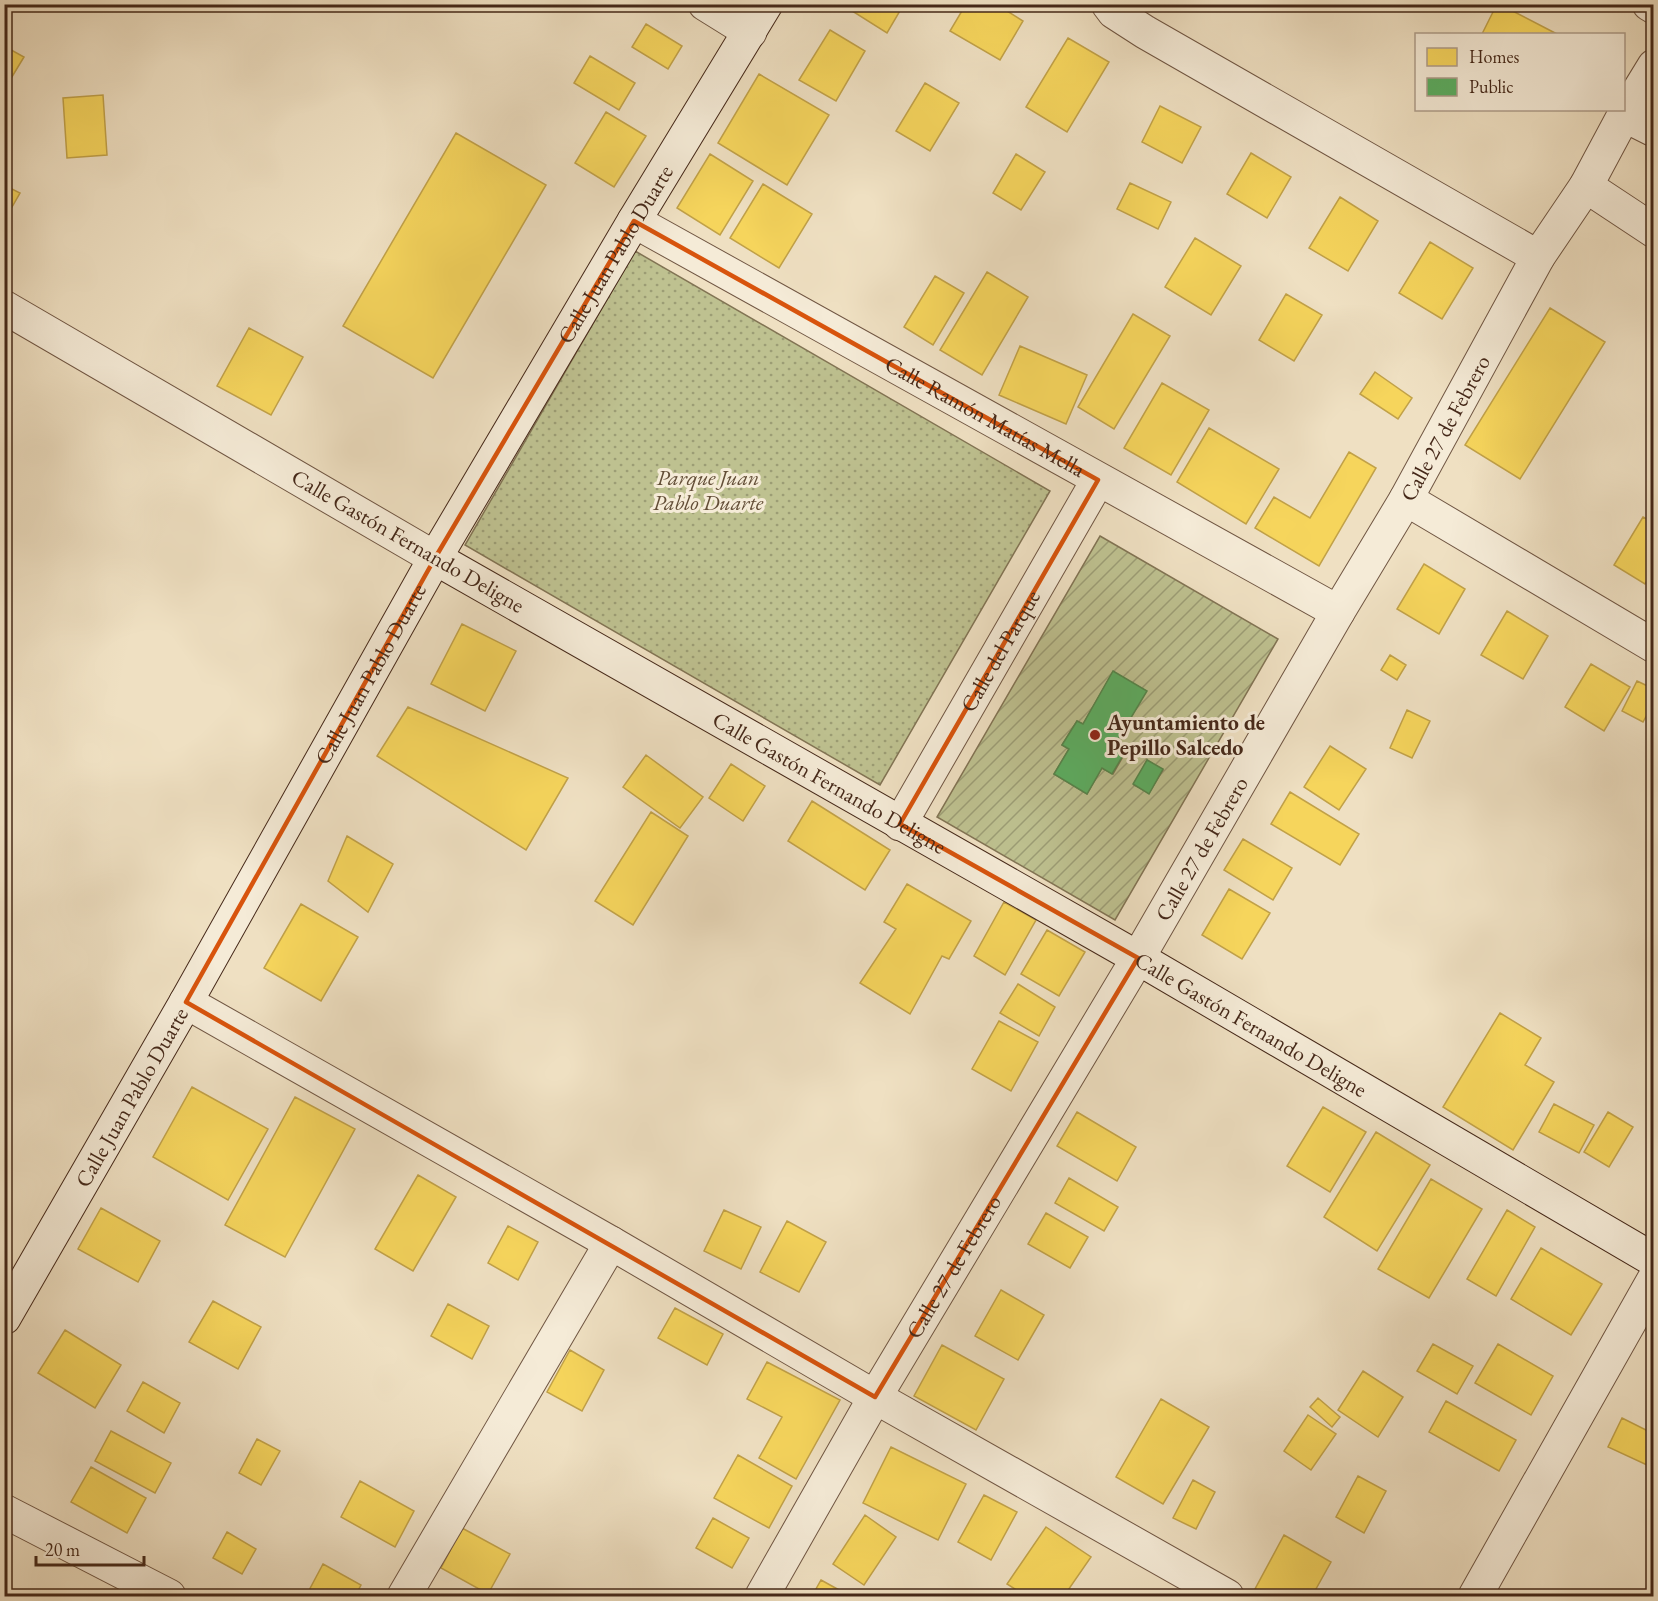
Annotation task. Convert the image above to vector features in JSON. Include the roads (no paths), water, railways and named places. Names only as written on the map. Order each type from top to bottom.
[{"type":"street","points":[[705,4],[758,18]]},
{"type":"street","points":[[1108,4],[1114,12],[1145,32],[1538,257]]},
{"type":"street","points":[[1649,4],[1653,7]]},
{"type":"street","name":"Calle Juan Pablo Duarte","points":[[4,1318],[186,1002],[435,558],[634,221],[758,18]]},
{"type":"street","name":"Calle 27 de Febrero","points":[[762,1596],[875,1397],[1138,958],[1406,499],[1538,257],[1586,186],[1653,66]]},
{"type":"street","points":[[1624,115],[1653,130]]},
{"type":"street","points":[[1586,186],[1653,231]]},
{"type":"street","name":"Calle Ramón Matías Mella","points":[[634,221],[1338,612]]},
{"type":"street","name":"Calle Gastón Fernando Deligne","points":[[4,307],[435,558],[1138,958],[1653,1260]]},
{"type":"street","name":"Calle del Parque","points":[[900,824],[1098,480]]},
{"type":"street","points":[[1406,499],[1653,646]]},
{"type":"street","points":[[186,1002],[1227,1596]]},
{"type":"street","points":[[404,1596],[611,1243]]},
{"type":"street","points":[[1475,1596],[1653,1279]]},
{"type":"street","points":[[4,1511],[170,1596]]},
{"type":"place","name":"Ayuntamiento de Pepillo Salcedo","points":[[1095,735]]},
{"type":"park label","name":"Parque Juan Pablo Duarte","points":[[708,490]]}]
